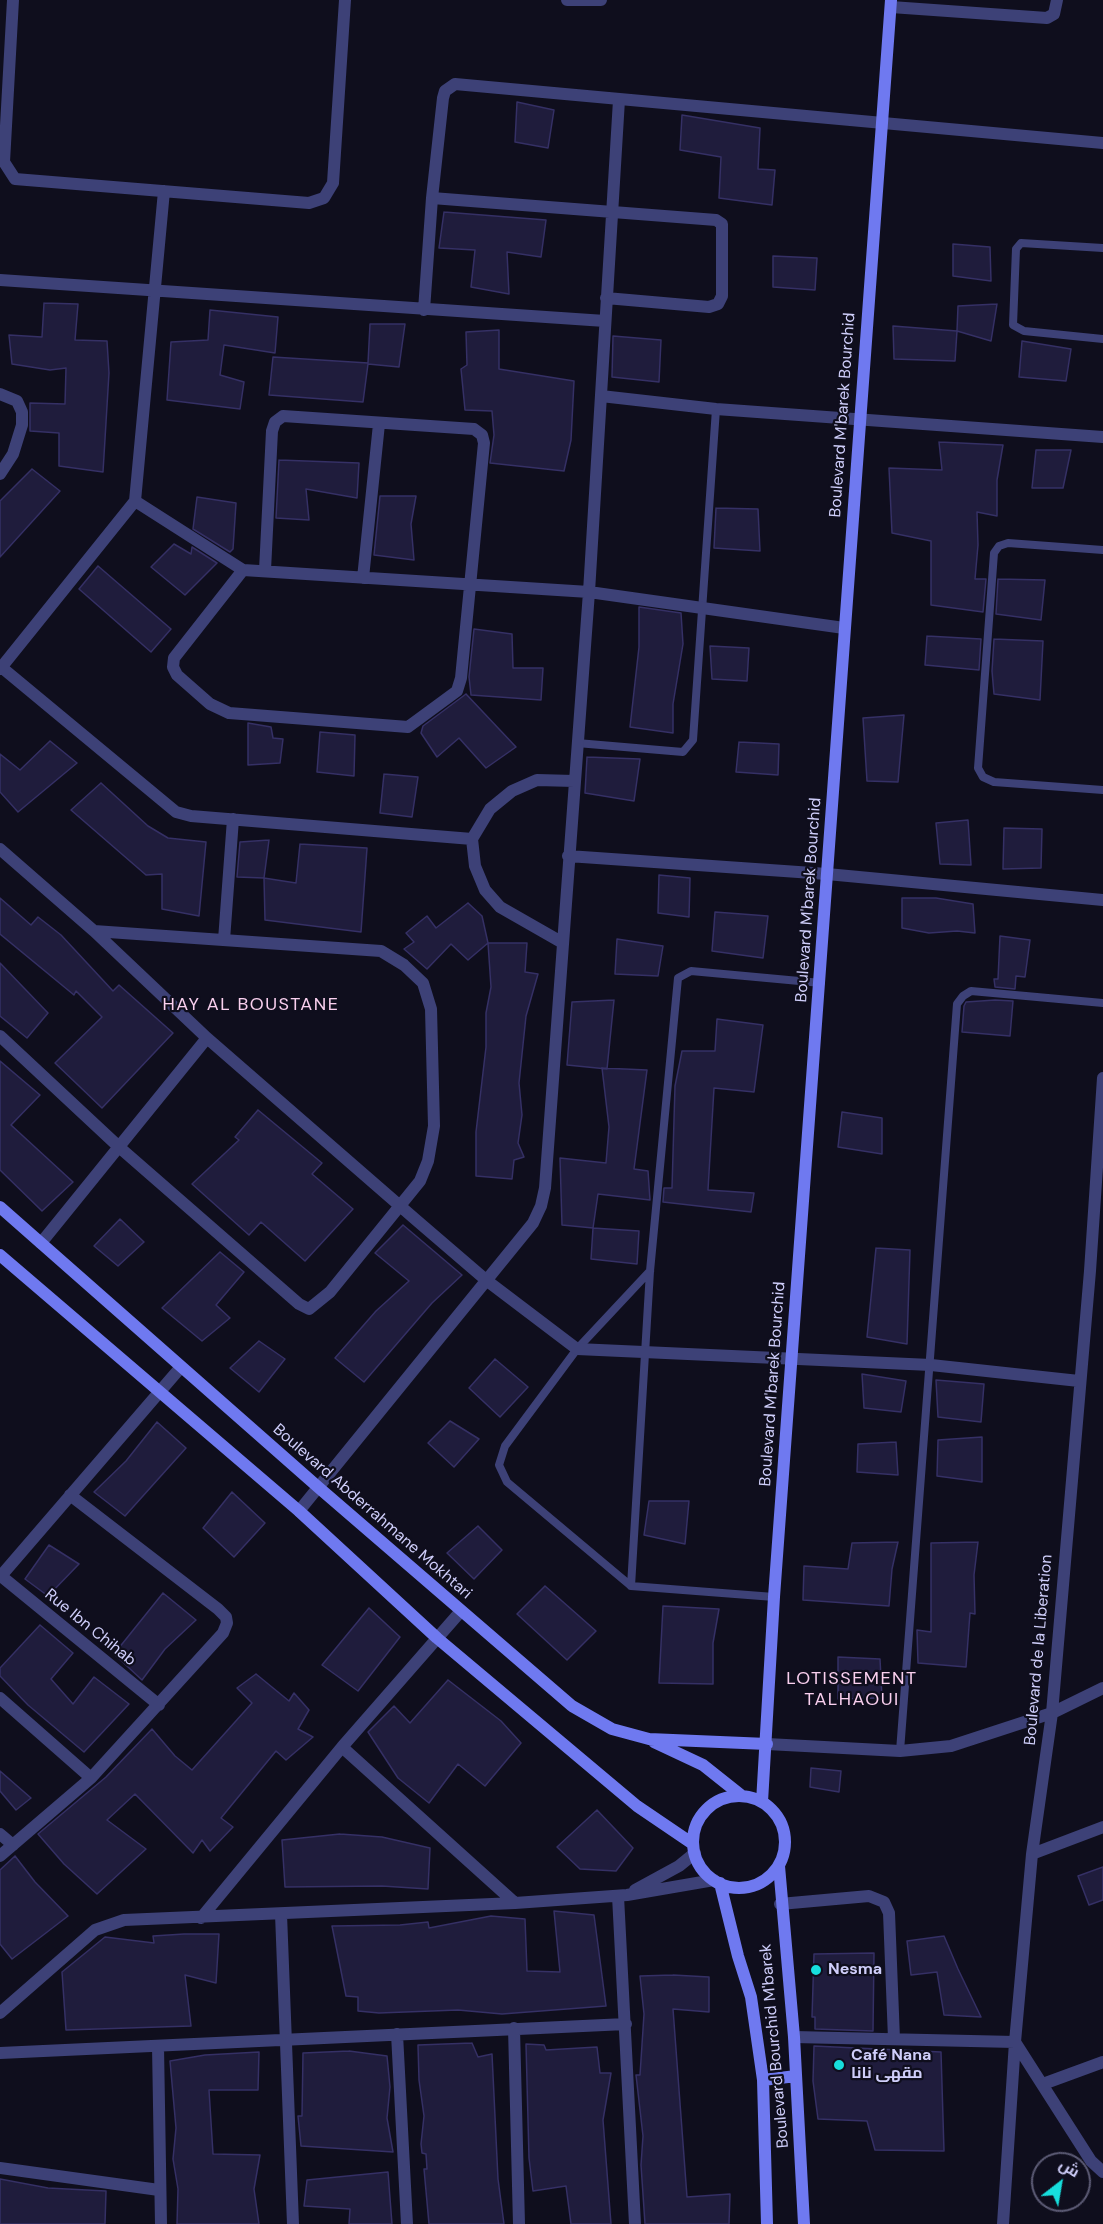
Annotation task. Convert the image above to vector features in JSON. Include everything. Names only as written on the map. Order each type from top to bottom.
[{"type":"main road","name":"Boulevard M'barek Bourchid","points":[[762,1802],[774,1597],[821,984],[844,628],[884,124],[891,3]]},
{"type":"main road","name":"Boulevard Abderrahmane Mokhtari","points":[[0,1207],[318,1487],[572,1706],[612,1729],[649,1739],[767,1744]]},
{"type":"main road","points":[[0,1255],[299,1511],[437,1638],[630,1800],[694,1849],[702,1869],[717,1882],[746,1887],[759,1883],[779,1866],[785,1842],[784,1830],[779,1819],[762,1802],[742,1796],[703,1765],[649,1739]]},
{"type":"main road","points":[[694,1849],[699,1819],[707,1809],[717,1801],[742,1796]]},
{"type":"main road","name":"Boulevard Bourchid M'barek","points":[[779,1866],[780,1904],[794,2037],[804,2224]]},
{"type":"main road","name":"Boulevard Bourchid M'barek","points":[[717,1882],[751,1997],[763,2080],[766,2224]]},
{"type":"main road","points":[[763,2080],[796,2076]]},
{"type":"street","points":[[14,0],[4,162],[9,174],[15,179],[309,203],[324,198],[333,183],[345,0]]},
{"type":"street","points":[[567,0],[601,0]]},
{"type":"street","points":[[891,3],[1047,18],[1054,14],[1057,0]]},
{"type":"street","points":[[424,310],[432,198],[443,98],[450,86],[454,84],[1103,143]]},
{"type":"street","points":[[299,1511],[533,1223],[541,1206],[545,1188],[589,592],[620,100]]},
{"type":"street","points":[[164,191],[157,290],[135,501],[0,667],[176,812],[233,819],[472,838]]},
{"type":"street","points":[[432,198],[720,221],[724,227],[722,296],[718,304],[710,307],[606,298]]},
{"type":"street","points":[[0,279],[605,321]]},
{"type":"street","points":[[0,394],[17,401],[22,412],[22,425],[13,454],[0,474]]},
{"type":"street","points":[[601,396],[716,409],[859,421],[1103,437]]},
{"type":"street","points":[[243,570],[174,658],[173,667],[177,675],[210,704],[229,713],[401,728],[415,724],[457,691],[462,678],[484,443],[482,435],[474,429],[283,416],[275,422],[272,431],[265,570]]},
{"type":"street","points":[[363,578],[379,424]]},
{"type":"street","points":[[135,501],[243,570],[589,592],[844,628]]},
{"type":"street","points":[[563,943],[500,907],[485,890],[475,866],[472,838],[490,809],[512,791],[537,780],[574,781]]},
{"type":"street","points":[[224,940],[233,819]]},
{"type":"street","points":[[0,849],[94,931],[207,1038],[486,1280],[577,1349],[931,1365],[1079,1381]]},
{"type":"street","points":[[568,856],[827,874],[1103,900]]},
{"type":"street","points":[[0,1036],[119,1147],[299,1304],[309,1309],[330,1292],[399,1204],[420,1181],[428,1161],[435,1126],[431,1009],[423,983],[404,965],[381,951],[94,931]]},
{"type":"street","points":[[41,1243],[207,1038]]},
{"type":"street","name":"Boulevard de la Liberation","points":[[1004,2224],[1015,2042],[1032,1854],[1052,1713],[1079,1381],[1097,1271],[1103,1078]]},
{"type":"street","points":[[0,1576],[181,1367]]},
{"type":"street","points":[[0,1856],[91,1778],[223,1633],[227,1623],[226,1617],[218,1609],[70,1495]]},
{"type":"street","name":"Rue Ibn Chihab","points":[[0,1576],[159,1705]]},
{"type":"street","points":[[201,1918],[342,1747],[461,1611]]},
{"type":"street","points":[[767,1744],[900,1751],[951,1746],[1052,1713],[1103,1688]]},
{"type":"street","points":[[0,1698],[91,1778]]},
{"type":"street","points":[[342,1747],[514,1903]]},
{"type":"street","points":[[1032,1854],[1103,1827]]},
{"type":"street","points":[[0,1834],[13,1845]]},
{"type":"street","points":[[623,1895],[679,1866],[694,1849]]},
{"type":"street","points":[[0,2013],[103,1927],[124,1920],[514,1903],[623,1895],[717,1882]]},
{"type":"street","points":[[623,1895],[635,2224]]},
{"type":"street","points":[[780,1904],[869,1896],[884,1902],[889,1913],[894,2039]]},
{"type":"street","points":[[281,1914],[293,2224]]},
{"type":"street","points":[[0,2053],[626,2024]]},
{"type":"street","points":[[514,2028],[519,2224]]},
{"type":"street","points":[[397,2034],[407,2224]]},
{"type":"street","points":[[794,2037],[1015,2042],[1091,2161],[1103,2172]]},
{"type":"street","points":[[158,2046],[161,2224]]},
{"type":"street","points":[[1043,2084],[1103,2062]]},
{"type":"street","points":[[0,2168],[159,2190]]},
{"type":"lane","points":[[1103,248],[1021,243],[1016,249],[1013,325],[1024,331],[1103,339]]},
{"type":"lane","points":[[577,742],[683,752],[693,740],[716,409]]},
{"type":"lane","points":[[1103,550],[1008,543],[999,546],[993,553],[978,768],[983,777],[994,782],[1103,790]]},
{"type":"lane","points":[[631,1586],[647,1353],[650,1271],[678,978],[680,974],[691,971],[821,984]]},
{"type":"lane","points":[[900,1751],[957,1004],[971,991],[1103,1003]]},
{"type":"lane","points":[[650,1271],[577,1349],[505,1446],[499,1465],[507,1482],[631,1586],[774,1597]]},
{"type":"building","points":[[517,102],[554,110],[548,148],[515,142]]},
{"type":"building","points":[[682,115],[760,128],[758,169],[775,170],[772,205],[719,198],[721,157],[680,150]]},
{"type":"building","points":[[444,212],[546,220],[541,257],[507,252],[509,294],[471,287],[475,250],[439,248]]},
{"type":"building","points":[[953,244],[990,247],[991,281],[953,276]]},
{"type":"building","points":[[773,256],[817,258],[815,290],[773,287]]},
{"type":"building","points":[[44,303],[78,304],[75,340],[107,341],[109,373],[103,472],[59,466],[59,433],[30,431],[30,403],[65,404],[66,368],[50,370],[12,364],[9,335],[42,337]]},
{"type":"building","points":[[997,304],[991,341],[957,331],[958,306]]},
{"type":"building","points":[[210,310],[278,317],[275,353],[224,345],[220,375],[244,382],[240,409],[167,400],[171,342],[208,340]]},
{"type":"building","points":[[370,324],[405,324],[399,367],[368,364],[363,402],[269,395],[273,357],[368,363]]},
{"type":"building","points":[[893,326],[957,331],[955,361],[894,359]]},
{"type":"building","points":[[499,330],[499,369],[574,381],[571,440],[564,471],[490,463],[494,435],[492,411],[465,410],[461,369],[467,365],[466,332]]},
{"type":"building","points":[[613,336],[661,340],[659,382],[612,377]]},
{"type":"building","points":[[1022,341],[1071,349],[1066,381],[1019,377]]},
{"type":"building","points":[[939,442],[1003,445],[997,480],[997,516],[977,512],[978,545],[975,579],[986,579],[983,612],[931,605],[931,541],[892,533],[889,468],[942,470]]},
{"type":"building","points":[[1036,450],[1071,450],[1063,488],[1032,488]]},
{"type":"building","points":[[279,460],[359,463],[357,498],[306,489],[309,520],[276,518]]},
{"type":"building","points":[[32,469],[60,491],[0,557],[0,501]]},
{"type":"building","points":[[380,496],[416,496],[411,524],[414,560],[374,555]]},
{"type":"building","points":[[197,497],[236,503],[233,549],[230,552],[193,529]]},
{"type":"building","points":[[716,508],[758,509],[760,551],[714,548]]},
{"type":"building","points":[[174,544],[191,554],[192,547],[217,563],[185,595],[151,567]]},
{"type":"building","points":[[98,566],[171,629],[151,652],[79,589]]},
{"type":"building","points":[[998,579],[1045,580],[1041,620],[996,614]]},
{"type":"building","points":[[639,607],[681,613],[683,644],[673,704],[673,733],[630,727],[639,647]]},
{"type":"building","points":[[474,629],[512,634],[513,668],[543,668],[541,700],[471,695],[469,677]]},
{"type":"building","points":[[927,636],[981,639],[979,670],[925,665]]},
{"type":"building","points":[[994,639],[1043,641],[1040,700],[994,694],[992,671]]},
{"type":"building","points":[[710,646],[749,648],[747,681],[712,679]]},
{"type":"building","points":[[466,694],[516,747],[486,768],[459,738],[437,757],[421,733],[423,726]]},
{"type":"building","points":[[904,715],[898,782],[867,781],[863,718]]},
{"type":"building","points":[[248,723],[271,727],[273,738],[283,739],[280,763],[248,765]]},
{"type":"building","points":[[320,732],[355,735],[354,776],[317,772]]},
{"type":"building","points":[[50,741],[77,763],[18,812],[0,792],[0,754],[20,770]]},
{"type":"building","points":[[739,742],[779,744],[778,775],[736,772]]},
{"type":"building","points":[[587,757],[640,759],[634,801],[585,793]]},
{"type":"building","points":[[384,774],[418,777],[412,817],[380,813]]},
{"type":"building","points":[[101,783],[148,826],[168,838],[206,842],[199,916],[162,909],[162,874],[146,875],[71,810]]},
{"type":"building","points":[[968,820],[971,865],[940,864],[936,823]]},
{"type":"building","points":[[1004,828],[1042,829],[1041,868],[1003,869]]},
{"type":"building","points":[[269,840],[264,878],[237,877],[240,842]]},
{"type":"building","points":[[300,844],[367,848],[361,932],[265,920],[264,878],[296,883]]},
{"type":"building","points":[[659,875],[690,878],[689,917],[658,913]]},
{"type":"building","points":[[0,898],[31,925],[38,917],[61,935],[113,991],[119,985],[173,1033],[102,1108],[55,1063],[102,1017],[76,991],[74,995],[0,934]]},
{"type":"building","points":[[902,898],[936,898],[973,904],[975,933],[957,931],[929,933],[902,928]]},
{"type":"building","points":[[468,903],[482,916],[488,943],[468,960],[451,944],[427,969],[404,949],[414,942],[406,933],[427,916],[436,928]]},
{"type":"building","points":[[715,912],[768,916],[763,958],[712,951]]},
{"type":"building","points":[[1000,936],[1030,940],[1025,977],[1016,976],[1015,989],[995,987],[994,979],[998,979]]},
{"type":"building","points":[[617,939],[663,946],[658,976],[615,974]]},
{"type":"building","points":[[488,943],[527,943],[525,972],[538,974],[526,1016],[519,1083],[522,1115],[518,1143],[524,1157],[514,1160],[512,1179],[476,1176],[476,1132],[486,1047],[486,1013],[491,987]]},
{"type":"building","points":[[0,963],[48,1013],[27,1038],[0,1016]]},
{"type":"building","points":[[614,1000],[607,1069],[567,1065],[572,1002]]},
{"type":"building","points":[[1013,1001],[1010,1036],[962,1032],[966,1002]]},
{"type":"building","points":[[717,1019],[763,1025],[754,1092],[714,1088],[708,1190],[754,1193],[751,1212],[663,1202],[664,1188],[672,1188],[675,1086],[682,1051],[715,1051]]},
{"type":"building","points":[[0,1061],[40,1095],[11,1125],[73,1182],[42,1211],[0,1170]]},
{"type":"building","points":[[602,1068],[647,1070],[634,1169],[648,1171],[650,1200],[598,1194],[593,1228],[562,1225],[560,1158],[606,1163],[609,1127]]},
{"type":"building","points":[[258,1110],[322,1163],[312,1174],[353,1209],[305,1261],[261,1222],[249,1235],[192,1184],[239,1140],[235,1137]]},
{"type":"building","points":[[842,1112],[882,1118],[882,1154],[838,1147]]},
{"type":"building","points":[[120,1219],[144,1242],[118,1266],[94,1246]]},
{"type":"building","points":[[403,1225],[462,1275],[432,1303],[364,1382],[335,1358],[376,1311],[409,1281],[375,1253]]},
{"type":"building","points":[[593,1228],[639,1231],[637,1264],[591,1259]]},
{"type":"building","points":[[876,1248],[910,1250],[907,1344],[867,1337]]},
{"type":"building","points":[[220,1252],[244,1272],[216,1305],[230,1318],[202,1341],[162,1308]]},
{"type":"building","points":[[259,1341],[285,1359],[259,1392],[230,1368]]},
{"type":"building","points":[[495,1359],[528,1387],[500,1417],[469,1388]]},
{"type":"building","points":[[862,1374],[906,1381],[901,1412],[864,1408]]},
{"type":"building","points":[[936,1380],[984,1384],[981,1422],[938,1417]]},
{"type":"building","points":[[450,1421],[479,1439],[454,1467],[428,1443]]},
{"type":"building","points":[[157,1422],[186,1448],[125,1516],[94,1492],[126,1461]]},
{"type":"building","points":[[982,1437],[982,1482],[937,1476],[938,1440]]},
{"type":"building","points":[[896,1442],[898,1475],[857,1472],[858,1444]]},
{"type":"building","points":[[232,1492],[265,1523],[234,1557],[203,1528]]},
{"type":"building","points":[[649,1501],[689,1501],[685,1544],[644,1535]]},
{"type":"building","points":[[478,1526],[502,1550],[474,1579],[447,1553]]},
{"type":"building","points":[[898,1542],[892,1569],[889,1606],[803,1600],[804,1566],[848,1569],[852,1543]]},
{"type":"building","points":[[978,1542],[974,1575],[975,1614],[970,1613],[966,1667],[918,1663],[917,1630],[931,1632],[931,1543]]},
{"type":"building","points":[[49,1545],[79,1564],[48,1596],[25,1579]]},
{"type":"building","points":[[545,1586],[596,1631],[567,1660],[517,1614]]},
{"type":"building","points":[[163,1593],[196,1620],[165,1649],[142,1680],[114,1654]]},
{"type":"building","points":[[663,1606],[719,1609],[713,1643],[713,1684],[659,1683]]},
{"type":"building","points":[[369,1608],[400,1637],[358,1691],[322,1665]]},
{"type":"building","points":[[40,1625],[73,1653],[51,1679],[73,1704],[94,1677],[129,1704],[84,1752],[28,1705],[0,1676],[0,1668]]},
{"type":"building","points":[[838,1657],[880,1659],[882,1698],[838,1699]]},
{"type":"building","points":[[256,1674],[289,1701],[294,1693],[309,1710],[298,1729],[313,1737],[286,1760],[276,1751],[221,1818],[233,1827],[210,1851],[202,1840],[193,1853],[135,1794],[107,1820],[146,1849],[97,1894],[64,1864],[38,1834],[106,1777],[152,1729],[175,1756],[192,1770],[252,1703],[237,1688]]},
{"type":"building","points":[[448,1680],[501,1721],[521,1743],[485,1786],[458,1764],[429,1803],[398,1778],[368,1732],[394,1706],[410,1723]]},
{"type":"building","points":[[811,1768],[841,1771],[839,1792],[810,1787]]},
{"type":"building","points":[[0,1771],[31,1798],[16,1810],[0,1791]]},
{"type":"building","points":[[597,1810],[633,1848],[616,1871],[580,1869],[557,1847]]},
{"type":"building","points":[[340,1834],[382,1837],[430,1848],[428,1889],[382,1886],[285,1887],[282,1840]]},
{"type":"building","points":[[15,1856],[35,1882],[68,1916],[12,1959],[0,1944],[0,1870]]},
{"type":"building","points":[[1103,1867],[1103,1900],[1089,1905],[1078,1876]]},
{"type":"building","points":[[554,1911],[594,1915],[606,2006],[502,2014],[458,2010],[379,2013],[358,2011],[358,1997],[346,1996],[332,1926],[400,1925],[428,1922],[429,1928],[491,1916],[525,1919],[527,1971],[560,1972]]},
{"type":"building","points":[[219,1934],[216,1983],[185,1975],[191,2026],[66,2030],[62,1972],[105,1937],[154,1943],[153,1936]]},
{"type":"building","points":[[944,1936],[981,2017],[944,2015],[937,1972],[911,1975],[907,1941]]},
{"type":"building","points":[[874,1953],[873,2031],[815,2029],[815,2017],[812,2017],[814,1954]]},
{"type":"building","points":[[640,1976],[709,1977],[709,2012],[673,2009],[687,2197],[730,2194],[729,2224],[645,2224],[641,2165],[643,2136],[636,2075],[640,2075],[644,2014]]},
{"type":"building","points":[[472,2043],[478,2057],[492,2054],[498,2179],[504,2224],[429,2224],[424,2169],[427,2169],[426,2154],[422,2153],[421,2144],[424,2116],[419,2080],[418,2045]]},
{"type":"building","points":[[526,2044],[544,2045],[546,2050],[597,2047],[600,2073],[611,2073],[603,2120],[611,2224],[571,2224],[566,2186],[533,2191],[529,2158]]},
{"type":"building","points":[[814,2046],[941,2052],[944,2151],[875,2150],[867,2121],[818,2119],[813,2081]]},
{"type":"building","points":[[349,2051],[387,2056],[390,2087],[387,2118],[393,2152],[301,2146],[298,2116],[302,2116],[303,2053]]},
{"type":"building","points":[[259,2052],[258,2090],[209,2090],[213,2154],[260,2155],[254,2189],[259,2224],[177,2224],[178,2189],[173,2159],[176,2128],[170,2061],[205,2055]]},
{"type":"building","points":[[388,2172],[392,2224],[349,2224],[350,2209],[304,2206],[307,2180]]},
{"type":"building","points":[[0,2179],[48,2188],[106,2191],[105,2224],[0,2224]]},
{"type":"place","name":"Nesma","points":[[816,1970]]},
{"type":"place","name":"Café Nana مقهى نانا","points":[[839,2065]]},
{"type":"district","name":"HAY AL BOUSTANE","points":[[251,1005]]},
{"type":"district","name":"LOTISSEMENT TALHAOUI","points":[[852,1689]]}]
